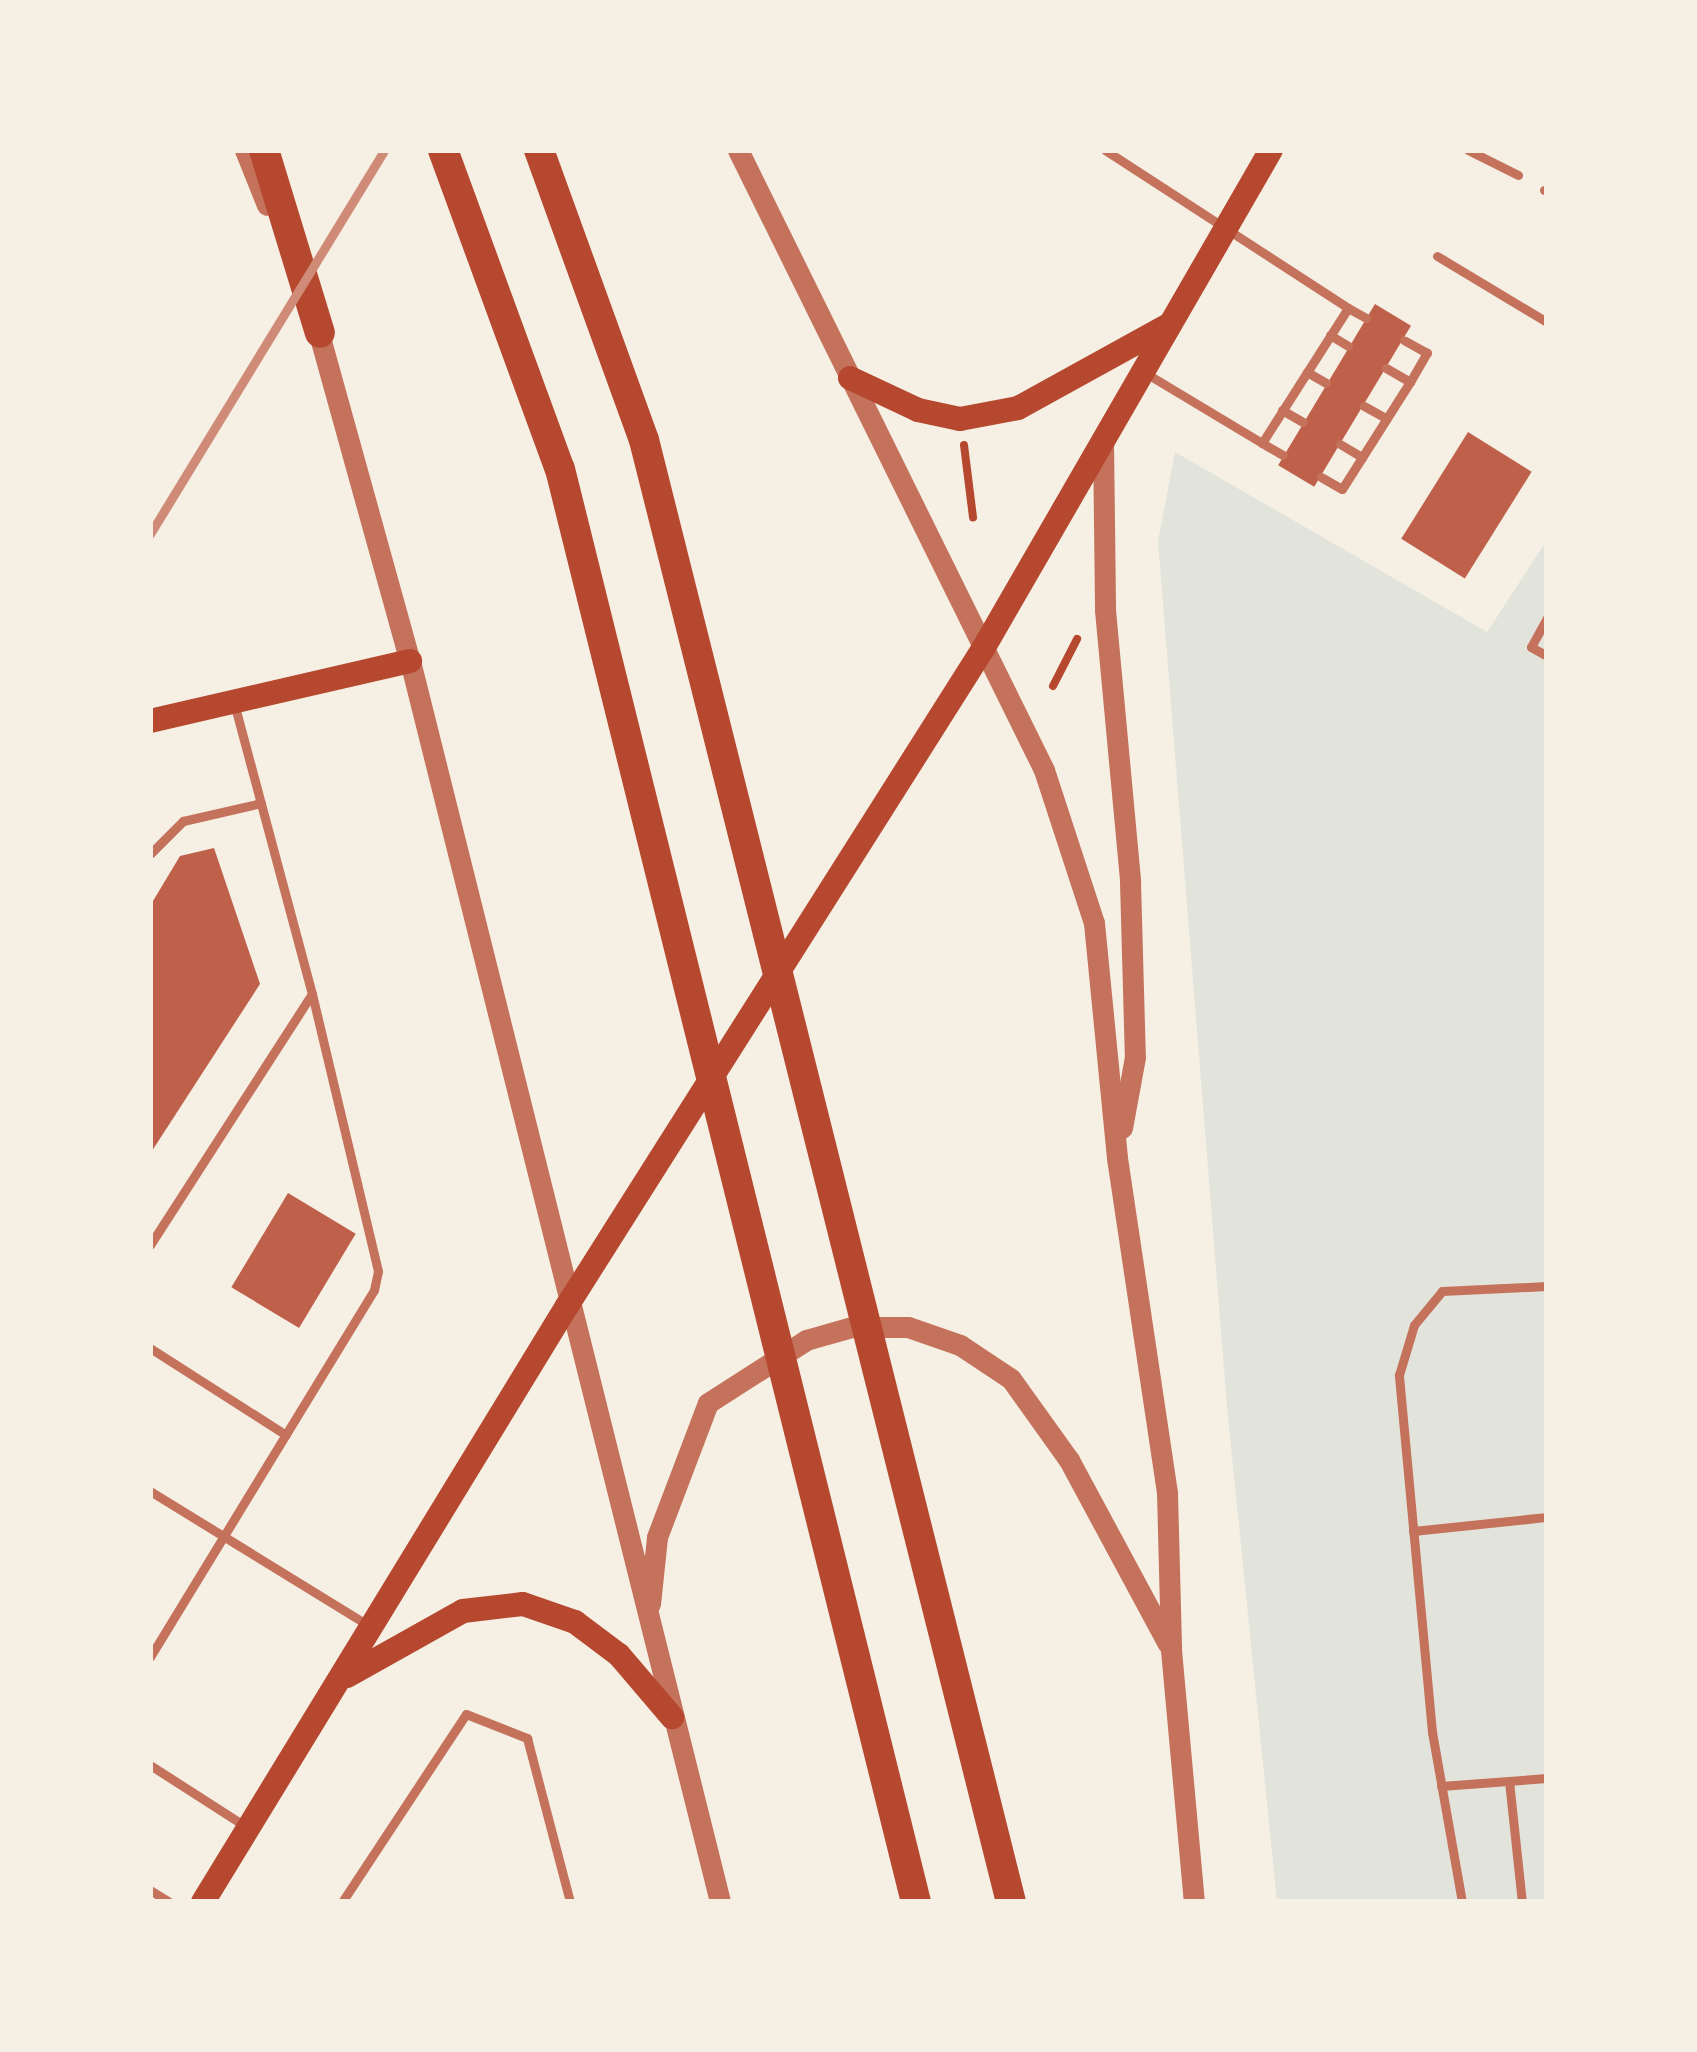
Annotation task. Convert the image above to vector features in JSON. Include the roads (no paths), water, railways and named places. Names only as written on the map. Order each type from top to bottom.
[{"type":"highway","points":[[264,150],[320,333]]},
{"type":"highway","points":[[443,150],[560,469],[916,1902]]},
{"type":"highway","points":[[539,150],[644,440],[1011,1902]]},
{"type":"main road","points":[[202,1902],[567,1306],[866,841],[983,649],[1172,323],[1221,229],[1271,150]]},
{"type":"main road","points":[[850,378],[918,410],[960,419],[1018,408],[1172,323]]},
{"type":"main road","points":[[150,721],[410,661]]},
{"type":"main road","points":[[335,1684],[463,1611],[523,1604],[575,1622],[620,1655],[672,1717]]},
{"type":"street","points":[[245,150],[320,333],[410,661],[567,1306],[720,1902]]},
{"type":"street","points":[[738,150],[1045,770],[1094,923],[1117,1158],[1167,1492],[1171,1650],[1194,1902]]},
{"type":"street","points":[[1103,439],[1105,610],[1130,882],[1135,1058],[1117,1158]]},
{"type":"street","points":[[648,1622],[657,1537],[708,1403],[760,1363],[853,1327],[908,1327],[960,1345],[1011,1379],[1069,1460],[1171,1650]]},
{"type":"lane","points":[[1105,150],[1221,229],[1366,318]]},
{"type":"lane","points":[[1468,150],[1518,175]]},
{"type":"lane","points":[[1437,256],[1545,316]]},
{"type":"lane","points":[[1262,443],[1348,308]]},
{"type":"lane","points":[[1330,335],[1348,346]]},
{"type":"lane","points":[[1321,477],[1342,489],[1410,382],[1427,353],[1404,340]]},
{"type":"lane","points":[[1386,368],[1410,382]]},
{"type":"lane","points":[[1142,371],[1283,455]]},
{"type":"lane","points":[[1307,372],[1326,383]]},
{"type":"lane","points":[[1364,406],[1387,419]]},
{"type":"lane","points":[[1282,410],[1303,422]]},
{"type":"lane","points":[[1340,444],[1362,458]]},
{"type":"lane","points":[[1547,618],[1531,646],[1547,656]]},
{"type":"lane","points":[[150,1657],[286,1436],[378,1271],[312,994],[234,702]]},
{"type":"lane","points":[[150,854],[184,821],[261,803]]},
{"type":"lane","points":[[150,1245],[312,994]]},
{"type":"lane","points":[[1462,1902],[1441,1786],[1399,1375],[1414,1324],[1442,1291],[1547,1286]]},
{"type":"lane","points":[[150,1348],[286,1436]]},
{"type":"lane","points":[[150,1491],[371,1627]]},
{"type":"lane","points":[[1412,1531],[1547,1517]]},
{"type":"lane","points":[[342,1902],[466,1714],[527,1738],[570,1902]]},
{"type":"lane","points":[[150,1765],[248,1828]]},
{"type":"lane","points":[[1441,1786],[1547,1778]]},
{"type":"lane","points":[[1509,1781],[1522,1902]]},
{"type":"lane","points":[[150,1890],[170,1902]]},
{"type":"railway","points":[[150,534],[384,150]]}]
